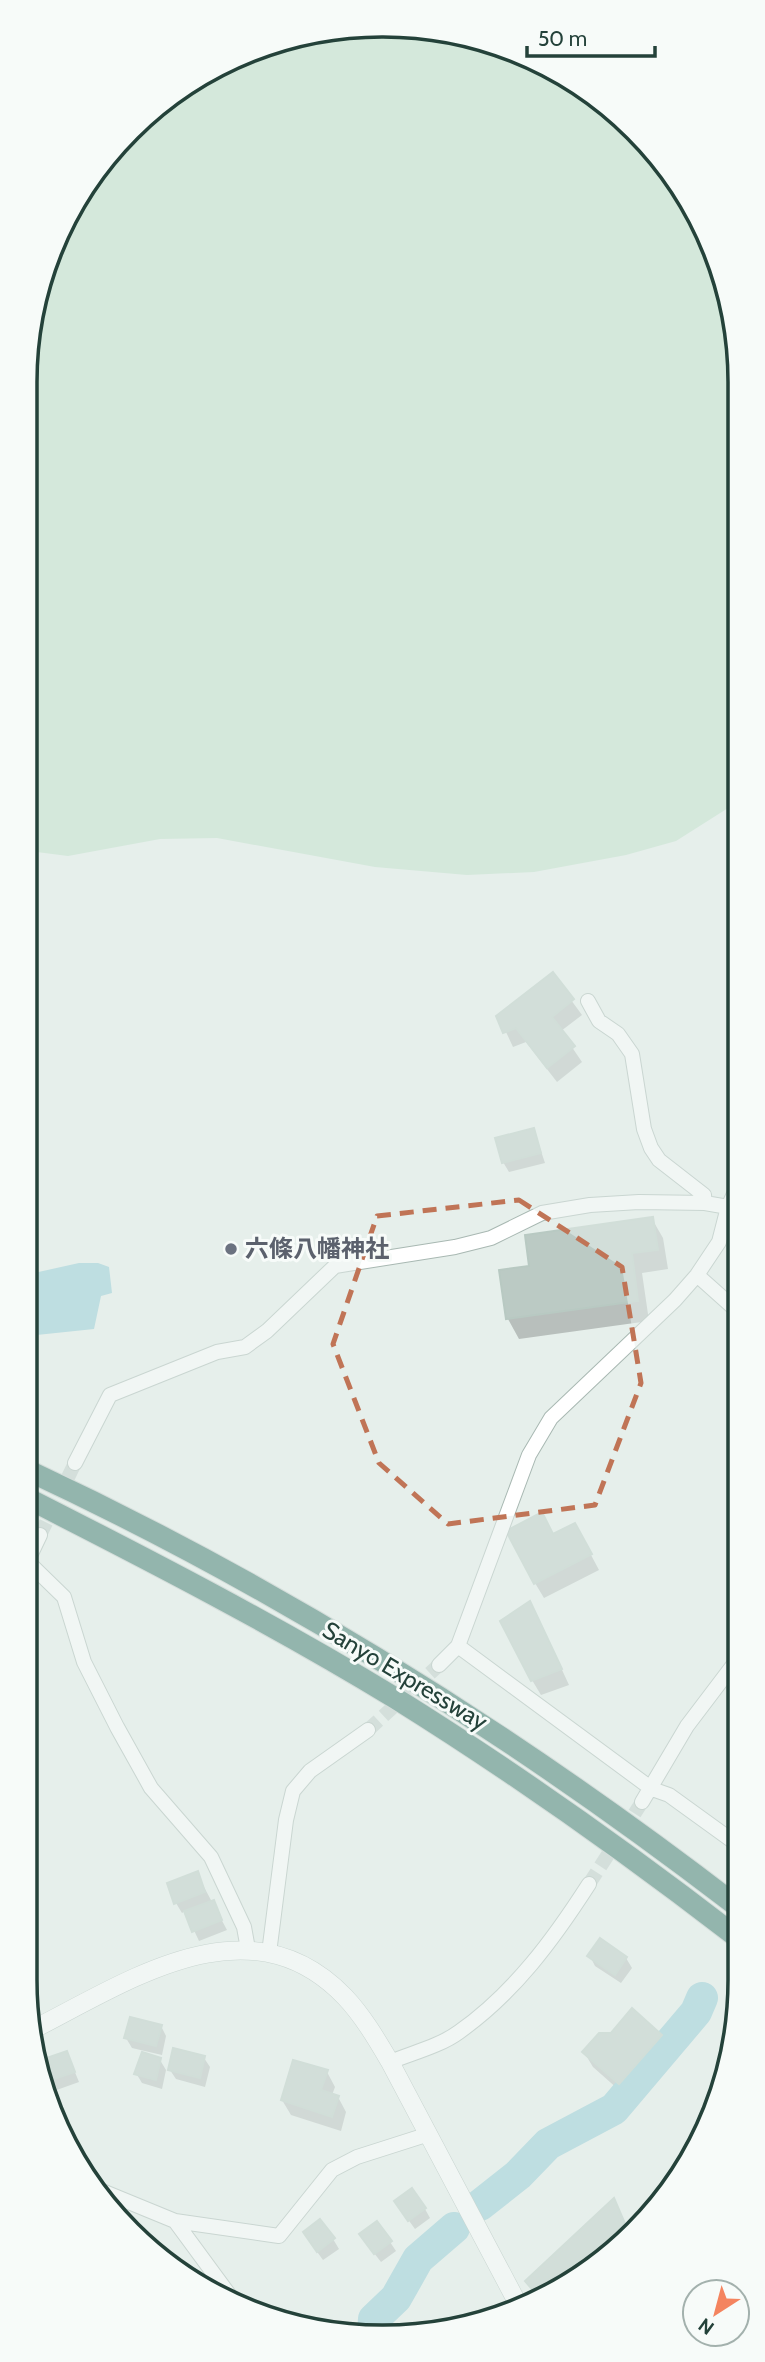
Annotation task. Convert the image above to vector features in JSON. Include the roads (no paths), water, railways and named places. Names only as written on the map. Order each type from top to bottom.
[{"type":"highway","name":"Sanyo Expressway","points":[[37,1475],[320,1624],[412,1677],[581,1790],[728,1899]]},
{"type":"highway","name":"Sanyo Expressway","points":[[37,1504],[182,1577],[394,1698],[487,1757],[644,1866],[728,1930]]},
{"type":"highway","points":[[581,1790],[728,1888]]},
{"type":"highway","points":[[644,1866],[728,1948]]},
{"type":"street","points":[[588,1001],[599,1021],[618,1034],[632,1054],[643,1129],[652,1148],[659,1160],[704,1195],[705,1203]]},
{"type":"street","points":[[75,1463],[110,1395],[217,1352],[245,1347],[267,1331],[335,1266],[455,1247],[491,1238],[542,1213],[590,1205],[705,1203],[728,1206],[719,1242],[697,1275],[676,1300],[551,1418],[529,1455],[458,1646],[439,1665]]},
{"type":"street","points":[[697,1275],[728,1303]]},
{"type":"street","points":[[37,1541],[40,1535]]},
{"type":"street","points":[[37,1570],[64,1597],[84,1662],[151,1788],[211,1857],[244,1927],[247,1950]]},
{"type":"street","points":[[458,1646],[652,1789],[669,1795],[728,1839]]},
{"type":"street","points":[[642,1802],[687,1726],[728,1672]]},
{"type":"street","points":[[269,1953],[286,1820],[293,1791],[310,1771],[368,1730]]},
{"type":"street","points":[[390,2062],[457,2034],[508,1991],[554,1939],[589,1884]]},
{"type":"street","points":[[40,2026],[175,1961],[199,1953],[247,1950],[269,1953],[319,1975],[345,1996],[390,2062],[515,2299]]},
{"type":"street","points":[[113,2196],[175,2221],[279,2236],[332,2170],[357,2157],[429,2134]]},
{"type":"street","points":[[175,2221],[223,2286]]},
{"type":"water","points":[[79,1263],[98,1263],[109,1267],[112,1293],[101,1296],[94,1329],[37,1335],[37,1272]]},
{"type":"waterway","points":[[480,2205],[518,2175],[548,2144],[614,2109],[696,2012],[702,1998]]},
{"type":"waterway","points":[[374,2325],[374,2319],[396,2298],[418,2259],[454,2228]]},
{"type":"tunnel","points":[[40,1535],[75,1463]]},
{"type":"tunnel","points":[[368,1730],[439,1665]]},
{"type":"tunnel","points":[[589,1884],[642,1802]]},
{"type":"place","name":"六條八幡神社","points":[[231,1249]]}]
